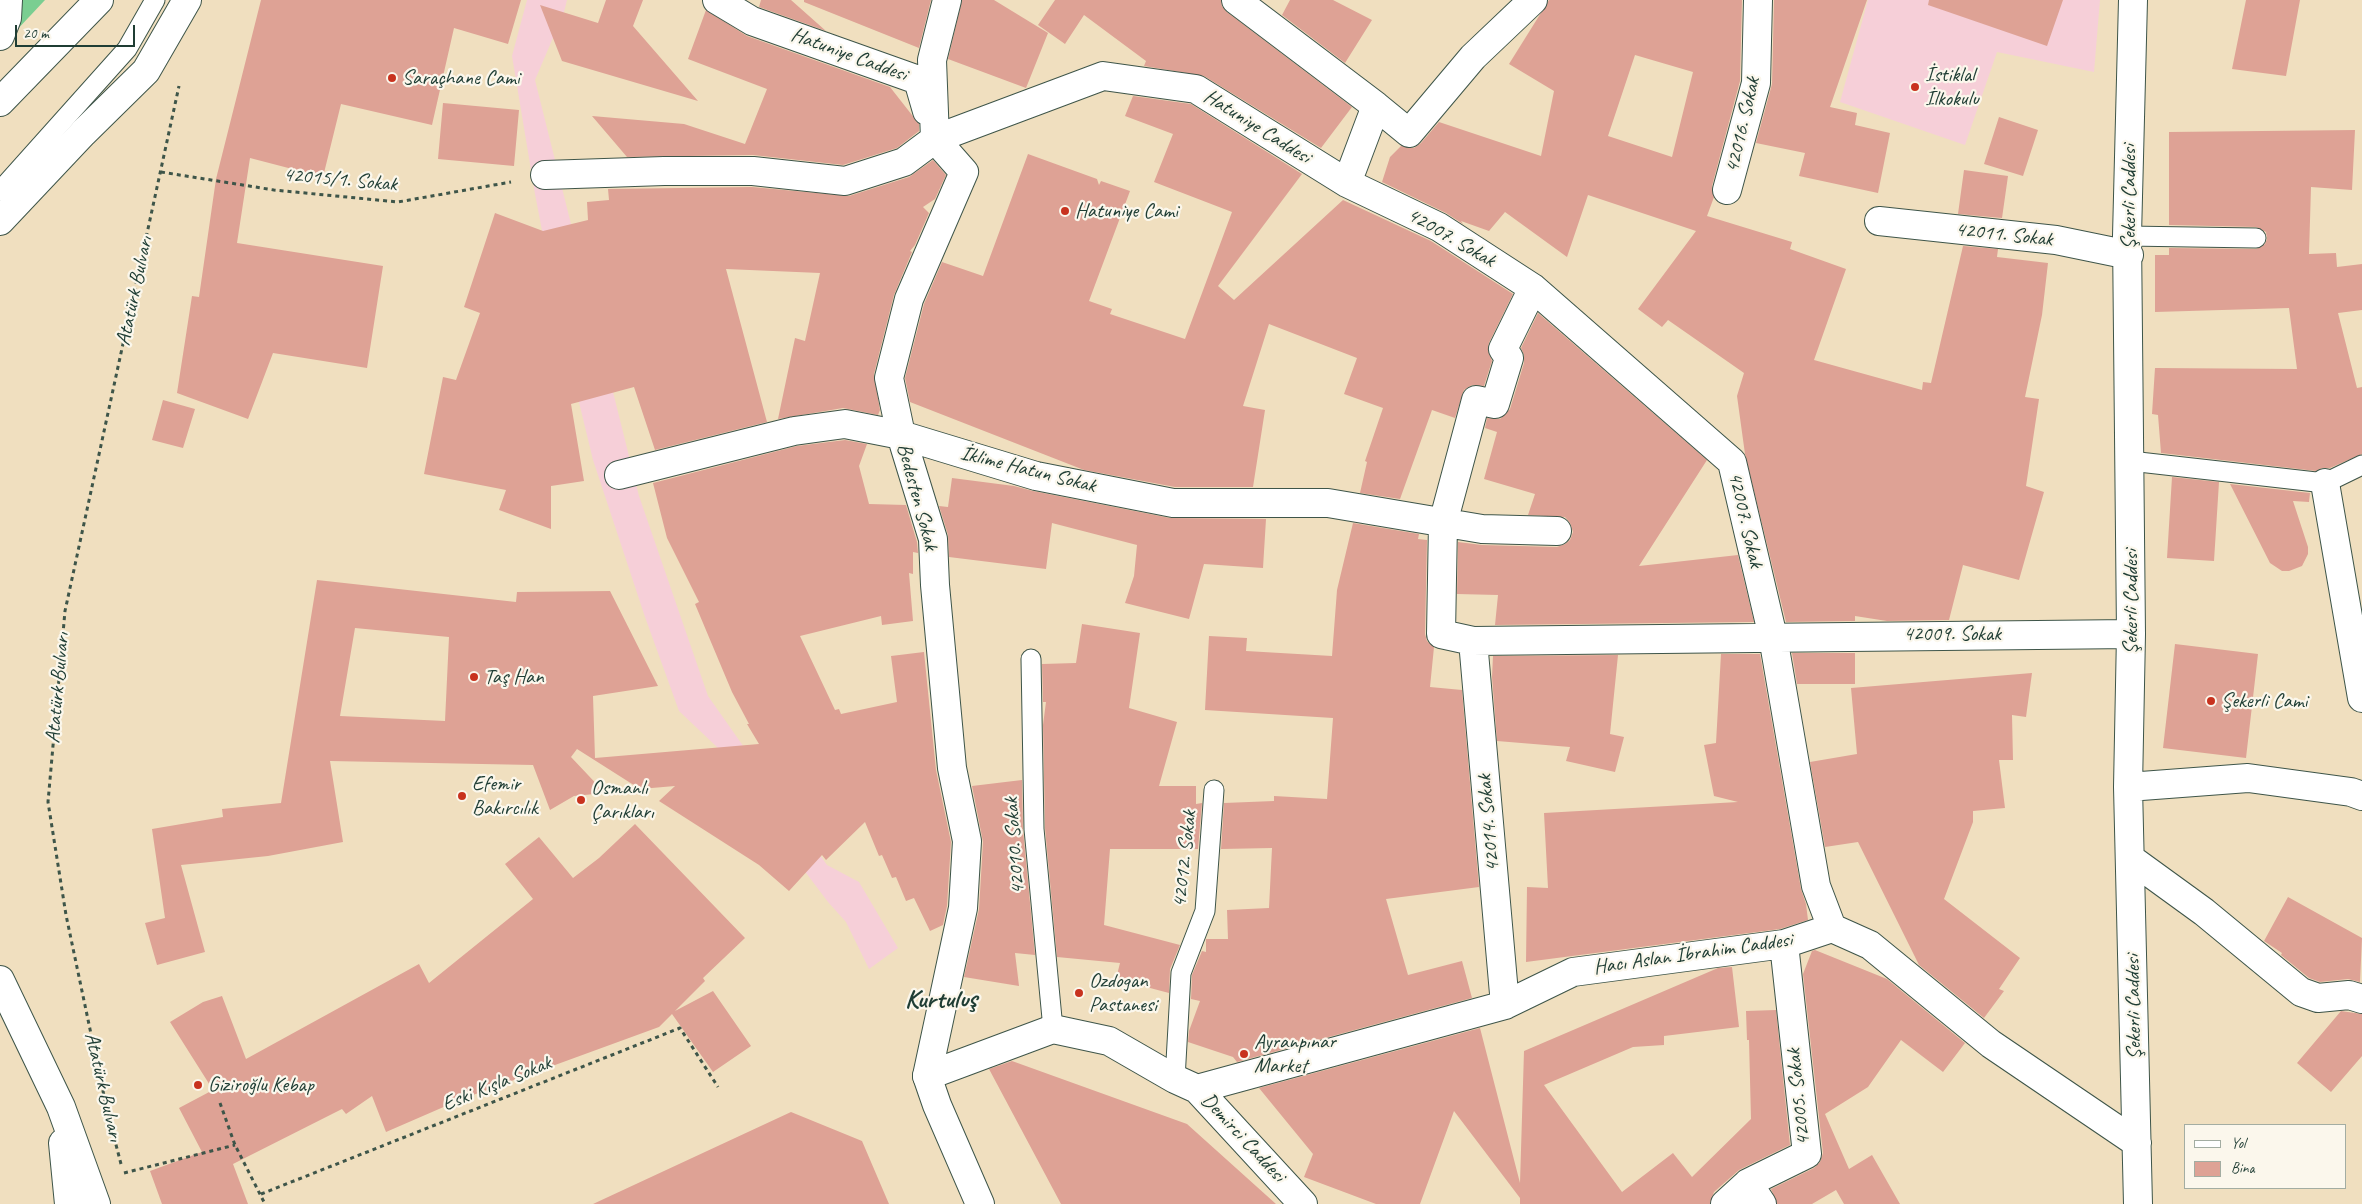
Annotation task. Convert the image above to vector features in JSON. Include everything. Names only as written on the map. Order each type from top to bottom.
[{"type":"street","points":[[0,36],[7,18],[8,0]]},
{"type":"street","points":[[0,102],[99,0]]},
{"type":"street","points":[[0,221],[82,133],[146,71],[186,0]]},
{"type":"street","name":"Hatuniye Caddesi","points":[[717,0],[752,21],[918,80],[936,139],[1103,76],[1196,89],[1347,183]]},
{"type":"street","points":[[545,175],[664,171],[753,171],[845,181],[904,162],[936,139],[932,60],[947,0]]},
{"type":"street","points":[[1236,0],[1409,133],[1473,57],[1533,0]]},
{"type":"street","name":"42016. Sokak","points":[[1727,190],[1756,83],[1758,0]]},
{"type":"street","name":"Şekerli Caddesi","points":[[2133,0],[2128,245],[2132,634],[2128,787],[2138,1204]]},
{"type":"street","points":[[1347,183],[1376,106]]},
{"type":"street","name":"Bedesten Sokak","points":[[927,1076],[963,908],[967,841],[952,768],[935,586],[933,539],[901,435],[888,378],[909,298],[964,172],[936,139]]},
{"type":"street","name":"42007. Sokak","points":[[1347,183],[1438,227],[1532,288],[1732,462],[1773,637],[1816,886],[1832,928]]},
{"type":"street","name":"42011. Sokak","points":[[1879,221],[2056,240],[2128,245]]},
{"type":"street","points":[[1443,523],[1476,400],[1495,404],[1509,358],[1503,349],[1532,288]]},
{"type":"street","name":"İklime Hatun Sokak","points":[[619,475],[802,430],[845,424],[901,435],[1036,476],[1173,503],[1328,503],[1482,529],[1557,531]]},
{"type":"street","points":[[2325,483],[2362,698]]},
{"type":"street","name":"42009. Sokak","points":[[1443,523],[1441,634],[1473,640],[2132,634]]},
{"type":"street","name":"42014. Sokak","points":[[1473,640],[1505,1005]]},
{"type":"street","points":[[2128,787],[2248,778],[2351,792],[2362,796]]},
{"type":"street","points":[[2131,859],[2204,912],[2301,992],[2318,998],[2349,996],[2362,999]]},
{"type":"street","points":[[1832,928],[1870,944],[1991,1044],[2137,1143]]},
{"type":"street","name":"Hacı Aslan İbrahim Caddesi","points":[[1186,1084],[1505,1005],[1572,972],[1784,944],[1832,928]]},
{"type":"street","name":"42005. Sokak","points":[[1725,1204],[1755,1193],[1807,1154],[1784,944]]},
{"type":"street","name":"Atatürk Bulvarı","points":[[0,980],[61,1107],[96,1204]]},
{"type":"street","points":[[980,1204],[936,1105],[927,1076],[1053,1029]]},
{"type":"street","name":"Demirci Caddesi","points":[[1053,1029],[1109,1041],[1186,1084],[1303,1204]]},
{"type":"street","points":[[56,1098],[69,1204]]},
{"type":"lane","points":[[0,191],[127,49],[155,0]]},
{"type":"lane","points":[[2128,245],[2256,238]]},
{"type":"lane","points":[[2130,461],[2325,483],[2362,465]]},
{"type":"lane","name":"42010. Sokak","points":[[1031,659],[1034,830],[1053,1029]]},
{"type":"lane","name":"42012. Sokak","points":[[1186,1084],[1181,973],[1205,911],[1214,790]]},
{"type":"path","name":"42015/1. Sokak","points":[[161,172],[274,190],[398,202],[545,175]]},
{"type":"path","name":"Atatürk Bulvarı","points":[[126,1181],[107,1110],[66,916],[48,802],[65,611],[161,172]]},
{"type":"path","name":"Eski Kışla Sokak","points":[[261,1194],[680,1028],[718,1087]]},
{"type":"path","points":[[220,1104],[235,1145],[265,1204]]},
{"type":"path","points":[[124,1173],[235,1145]]},
{"type":"shaded area","points":[[527,0],[567,0],[564,12],[535,80],[639,496],[708,696],[827,865],[859,882],[898,948],[869,969],[846,922],[828,902],[779,837],[739,793],[717,747],[679,711],[645,617],[593,460],[560,324],[535,194],[512,56]]},
{"type":"shaded area","name":"İstiklal İlkokulu","points":[[1868,0],[2100,0],[2094,72],[1997,52],[1965,145],[1840,102]]},
{"type":"green space","points":[[20,0],[45,0],[14,33]]},
{"type":"building","points":[[261,0],[521,0],[508,44],[454,28],[432,125],[341,104],[323,177],[250,158],[237,243],[383,266],[367,368],[273,353],[248,419],[177,393],[192,296],[199,297],[216,179]]},
{"type":"building","points":[[606,0],[643,0],[633,26],[698,101],[562,61],[540,5],[598,23]]},
{"type":"building","points":[[761,0],[791,0],[826,31],[759,7]]},
{"type":"building","points":[[804,0],[931,0],[919,48],[804,2]]},
{"type":"building","points":[[962,0],[994,0],[1048,33],[1026,88],[948,59]]},
{"type":"building","points":[[1055,0],[1221,0],[1222,6],[1227,12],[1352,107],[1321,148],[1204,76],[1144,66],[1146,61],[1084,15],[1065,44],[1038,25]]},
{"type":"building","points":[[1290,0],[1333,0],[1372,20],[1345,63],[1282,15]]},
{"type":"building","points":[[1549,0],[1742,0],[1740,81],[1712,186],[1714,197],[1707,216],[1792,242],[1790,249],[1846,269],[1814,360],[1922,390],[1923,382],[1931,383],[1963,246],[1998,249],[1997,257],[2048,263],[2042,315],[2025,397],[2039,399],[2026,486],[2044,492],[2019,580],[1963,565],[1949,620],[1887,621],[1855,616],[1855,621],[1786,622],[1745,454],[1737,396],[1744,373],[1668,320],[1662,327],[1638,309],[1696,231],[1588,195],[1567,257],[1505,212],[1489,231],[1461,221],[1463,224],[1446,213],[1382,182],[1390,157],[1401,146],[1414,148],[1421,143],[1439,122],[1541,156],[1554,91],[1509,64]],"holes":[[[1635,55],[1693,72],[1672,157],[1608,136]]]},
{"type":"building","points":[[1774,0],[1867,0],[1830,107],[1857,113],[1855,125],[1890,133],[1878,193],[1799,176],[1805,153],[1756,143],[1772,84]]},
{"type":"building","points":[[1929,0],[2063,0],[2047,46],[1928,5]]},
{"type":"building","points":[[2246,0],[2300,0],[2286,76],[2232,69]]},
{"type":"building","points":[[706,10],[747,36],[890,87],[919,124],[919,131],[897,148],[843,165],[753,155],[627,157],[592,116],[684,124],[745,144],[767,89],[688,59]]},
{"type":"building","points":[[1133,96],[1191,104],[1302,174],[1218,286],[1234,300],[1343,200],[1431,241],[1513,294],[1489,343],[1488,350],[1492,361],[1484,386],[1472,385],[1464,390],[1455,418],[1432,410],[1400,499],[1360,493],[1367,462],[1365,461],[1383,408],[1344,394],[1357,358],[1269,324],[1243,406],[1265,410],[1253,487],[1175,487],[1084,470],[910,402],[905,378],[924,304],[942,262],[983,276],[1028,154],[1097,179],[1099,185],[1101,181],[1130,191],[1089,301],[1112,309],[1110,314],[1185,339],[1232,212],[1154,182],[1173,134],[1125,116]]},
{"type":"building","points":[[443,103],[519,110],[514,166],[438,159]]},
{"type":"building","points":[[1999,117],[2038,130],[2023,176],[1984,164]]},
{"type":"building","points":[[2355,130],[2352,190],[2311,187],[2309,254],[2336,253],[2337,267],[2362,264],[2362,310],[2338,313],[2357,388],[2362,387],[2362,454],[2330,468],[2322,468],[2316,471],[2161,453],[2158,415],[2152,414],[2155,368],[2297,369],[2289,308],[2155,312],[2155,255],[2169,255],[2169,248],[2256,249],[2265,244],[2267,239],[2266,232],[2256,227],[2169,225],[2169,132]]},
{"type":"building","points":[[933,160],[946,175],[935,199],[923,207],[929,213],[915,245],[910,251],[912,252],[894,295],[874,374],[880,410],[878,415],[843,408],[778,419],[795,338],[805,341],[820,273],[726,269],[767,422],[655,450],[634,387],[571,404],[584,481],[551,486],[551,529],[499,510],[506,490],[424,474],[443,377],[456,380],[480,313],[464,307],[495,213],[543,231],[588,220],[587,202],[609,200],[608,189],[752,187],[849,196],[909,177]]},
{"type":"building","points":[[1964,170],[2008,176],[2002,218],[1958,214]]},
{"type":"building","points":[[1538,313],[1707,460],[1639,566],[1738,555],[1754,622],[1495,625],[1498,595],[1457,594],[1458,542],[1482,545],[1557,547],[1570,540],[1573,532],[1570,523],[1565,517],[1528,515],[1535,494],[1484,479],[1497,432],[1485,428],[1487,418],[1500,419],[1510,409],[1524,363],[1524,355],[1521,348]]},
{"type":"building","points":[[163,400],[195,409],[183,448],[152,440]]},
{"type":"building","points":[[845,440],[867,444],[859,466],[869,504],[906,505],[917,542],[918,553],[913,552],[913,574],[909,573],[913,621],[882,625],[881,616],[800,636],[835,710],[839,709],[841,714],[897,702],[891,656],[924,652],[936,770],[951,842],[947,906],[943,925],[930,931],[914,898],[906,901],[896,877],[892,878],[882,855],[879,856],[865,822],[826,860],[822,855],[789,891],[759,865],[659,801],[675,786],[640,789],[577,749],[571,757],[605,793],[574,796],[550,810],[533,765],[330,761],[343,842],[268,856],[181,865],[205,952],[157,965],[145,923],[165,918],[152,829],[223,817],[222,809],[281,803],[317,580],[516,602],[517,592],[610,591],[658,686],[593,696],[595,758],[759,744],[732,692],[695,604],[699,602],[667,538],[653,483],[797,446]],"holes":[[[355,628],[449,637],[445,721],[340,716]]]},
{"type":"building","points":[[2172,477],[2219,482],[2214,561],[2167,558]]},
{"type":"building","points":[[952,478],[1014,486],[1170,518],[1266,519],[1263,568],[1204,564],[1189,619],[1125,603],[1134,576],[1137,545],[1052,523],[1046,569],[949,557],[948,535],[939,506],[948,507]]},
{"type":"building","points":[[2230,484],[2310,493],[2309,502],[2293,501],[2308,547],[2308,554],[2302,566],[2289,571],[2282,571],[2270,563]]},
{"type":"building","points":[[1353,523],[1419,534],[1418,539],[1427,540],[1425,634],[1427,641],[1434,647],[1430,687],[1462,690],[1479,887],[1386,899],[1408,975],[1462,961],[1472,998],[1237,1062],[1233,1057],[1188,1042],[1189,1031],[1200,1001],[1191,999],[1192,975],[1202,951],[1206,952],[1206,939],[1228,939],[1227,910],[1269,908],[1272,848],[1221,849],[1224,803],[1274,801],[1274,796],[1327,799],[1333,718],[1205,710],[1209,636],[1247,638],[1246,651],[1332,656],[1337,590]]},
{"type":"building","points":[[1082,624],[1140,633],[1129,708],[1177,722],[1159,786],[1196,786],[1196,804],[1202,803],[1198,849],[1110,849],[1104,925],[1180,945],[1170,969],[1169,993],[1116,979],[1120,963],[1057,957],[1045,828],[1043,725],[1046,702],[1043,702],[1042,664],[1076,663]]},
{"type":"building","name":"Şekerli Cami","points":[[2175,644],[2258,654],[2246,758],[2163,748]]},
{"type":"building","points":[[1792,653],[1855,653],[1855,684],[1797,684]]},
{"type":"building","points":[[1721,654],[1760,654],[1808,920],[1780,929],[1526,962],[1527,887],[1548,888],[1544,813],[1738,802],[1714,796],[1704,745],[1716,743]]},
{"type":"building","points":[[1618,655],[1610,734],[1624,737],[1615,772],[1566,761],[1570,747],[1497,741],[1492,677],[1493,656]]},
{"type":"building","points":[[2032,673],[2026,717],[2012,715],[2013,760],[1999,760],[2005,808],[1973,811],[1973,822],[1944,899],[2020,958],[1999,989],[2004,991],[1984,1018],[1919,965],[1858,842],[1825,847],[1810,762],[1857,754],[1851,688]]},
{"type":"building","points":[[1022,780],[1023,830],[1035,955],[1015,953],[1019,986],[964,977],[979,909],[983,842],[972,786]]},
{"type":"building","points":[[635,824],[745,938],[703,978],[705,981],[675,1011],[713,991],[751,1046],[713,1072],[672,1014],[659,1027],[462,1099],[386,1132],[372,1096],[346,1114],[342,1109],[233,1164],[248,1204],[162,1204],[150,1171],[202,1152],[179,1108],[213,1090],[170,1022],[203,1002],[222,996],[246,1059],[419,964],[429,983],[533,899],[505,864],[539,837],[573,878],[599,858]]},
{"type":"building","points":[[2288,897],[2362,938],[2360,982],[2348,979],[2320,982],[2309,978],[2281,955],[2282,953],[2264,941]]},
{"type":"building","points":[[1815,950],[1887,979],[1965,1043],[1943,1072],[1901,1040],[1868,1087],[1825,1114],[1849,1169],[1872,1155],[1900,1204],[1844,1204],[1836,1190],[1812,1204],[1777,1204],[1771,1189],[1814,1168],[1820,1162],[1823,1153],[1803,974],[1812,951]]},
{"type":"building","points":[[1732,967],[1739,1027],[1664,1036],[1664,1045],[1633,1047],[1544,1085],[1622,1192],[1673,1153],[1692,1177],[1751,1119],[1749,1040],[1747,1040],[1746,1011],[1776,1010],[1790,1145],[1739,1170],[1714,1192],[1710,1204],[1520,1204],[1520,1198],[1454,1111],[1420,1204],[1376,1204],[1304,1177],[1313,1154],[1259,1088],[1480,1028],[1520,1183],[1524,1051],[1718,968]]},
{"type":"building","points":[[2341,1011],[2362,1014],[2362,1056],[2331,1092],[2297,1063]]},
{"type":"building","points":[[1012,1061],[1187,1124],[1276,1204],[1061,1204],[989,1069]]},
{"type":"building","points":[[791,1112],[862,1141],[889,1204],[593,1204]]},
{"type":"place","name":"Saraçhane Cami","points":[[392,78]]},
{"type":"place","name":"İstiklal İlkokulu","points":[[1915,87]]},
{"type":"place","name":"Hatuniye Cami","points":[[1065,211]]},
{"type":"place","name":"Taş Han","points":[[474,677]]},
{"type":"place","name":"Şekerli Cami","points":[[2211,701]]},
{"type":"place","name":"Efemir Bakırcılık","points":[[462,796]]},
{"type":"place","name":"Osmanlı Çarıkları","points":[[581,800]]},
{"type":"place","name":"Ozdogan Pastanesi","points":[[1079,993]]},
{"type":"place","name":"Ayranpınar Market","points":[[1244,1054]]},
{"type":"place","name":"Giziroğlu Kebap","points":[[198,1085]]},
{"type":"district","name":"Kurtuluş","points":[[941,1000]]}]
